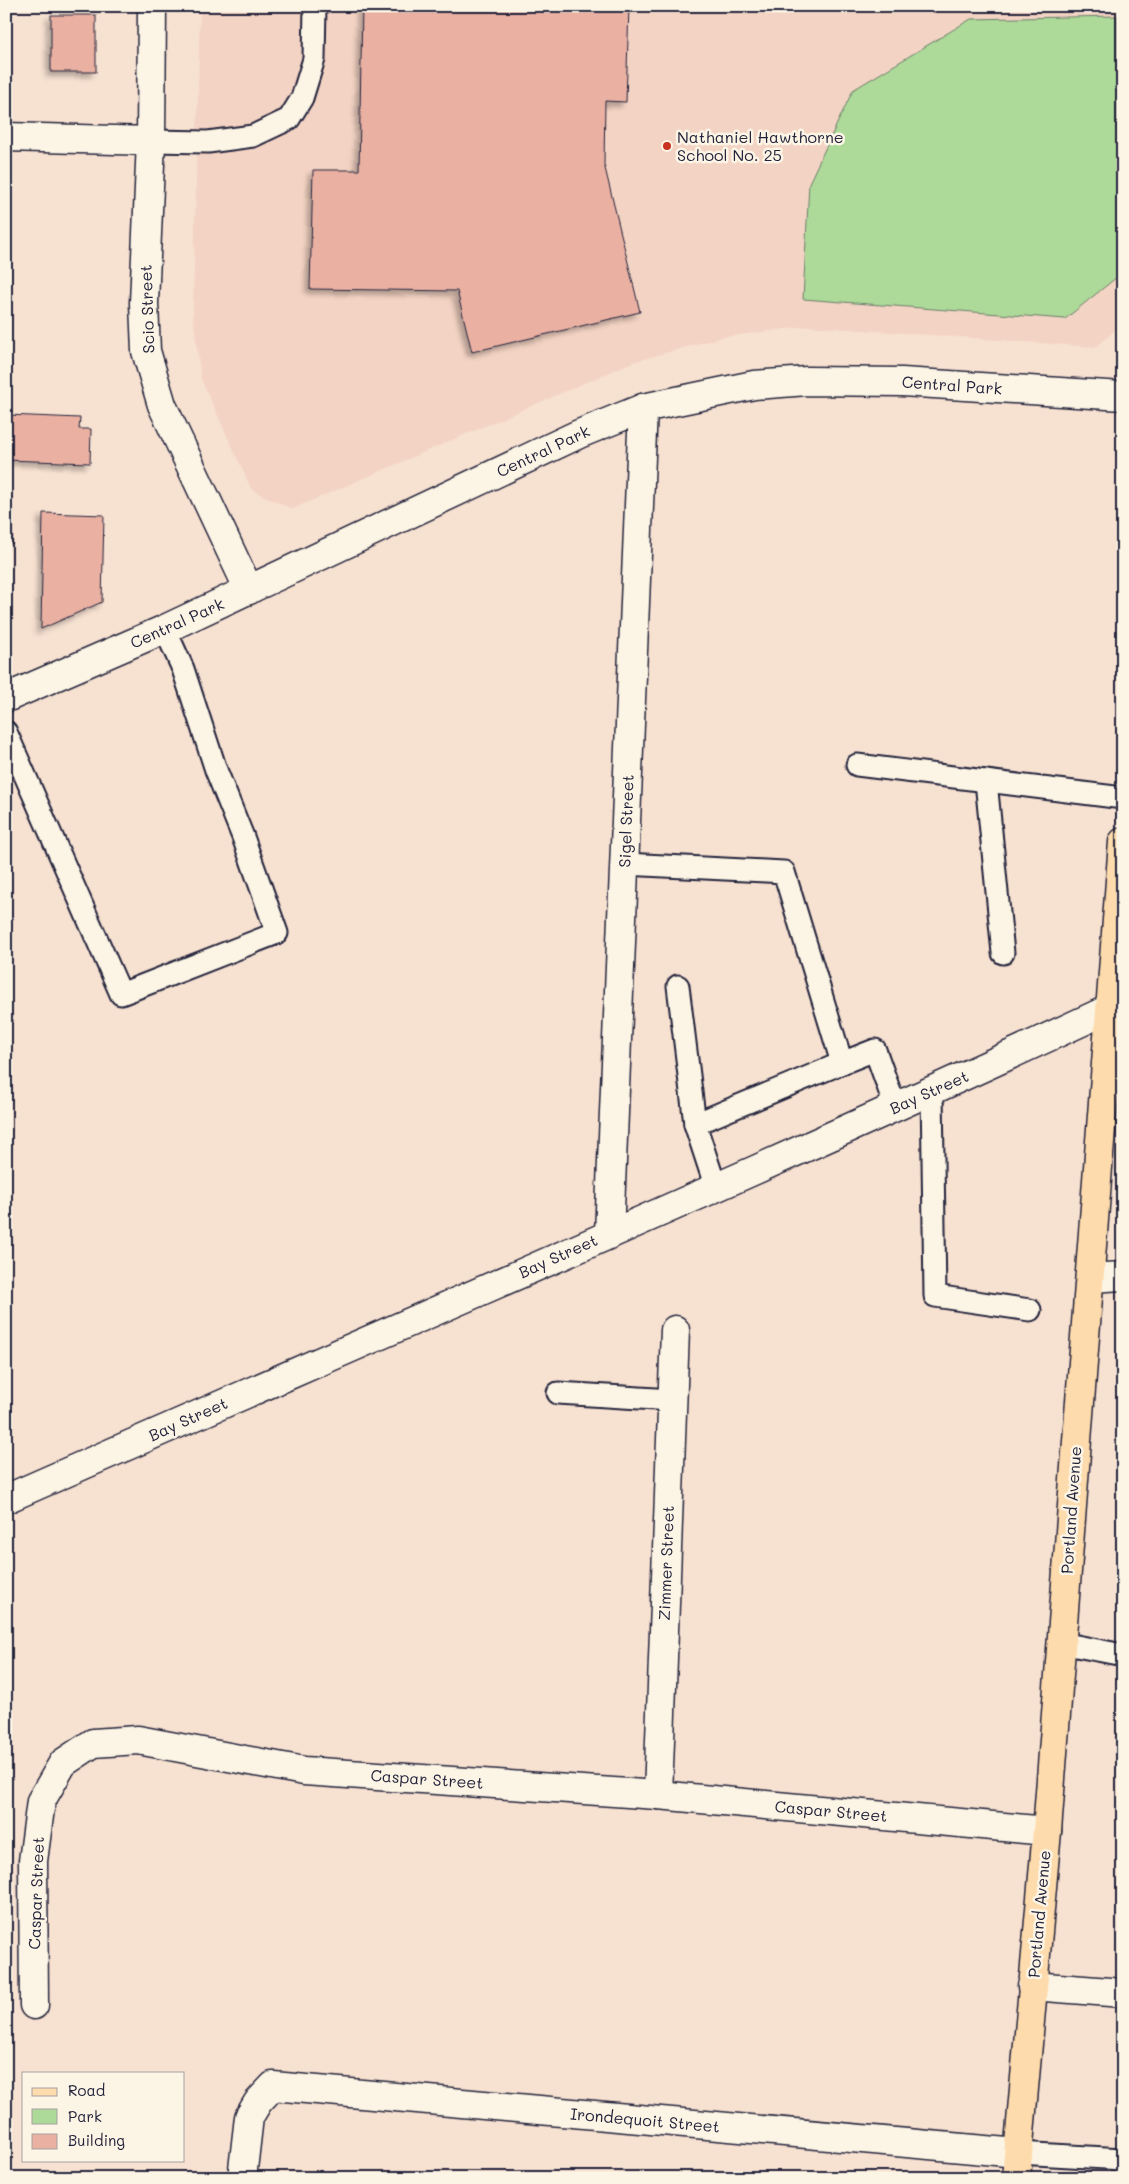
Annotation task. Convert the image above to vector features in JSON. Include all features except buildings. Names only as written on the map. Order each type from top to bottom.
[{"type":"main road","name":"Portland Avenue","points":[[1017,2166],[1046,1831],[1090,1278],[1108,1009],[1123,842]]},
{"type":"street","name":"Scio Street","points":[[152,6],[151,141],[144,302],[146,351],[162,405],[249,590]]},
{"type":"street","points":[[6,137],[151,141]]},
{"type":"street","name":"Central Park","points":[[6,698],[165,629],[579,434],[643,408],[754,385],[807,381],[902,382],[1123,396]]},
{"type":"street","name":"Sigel Street","points":[[609,1234],[643,408]]},
{"type":"street","name":"Bay Street","points":[[6,1499],[716,1188],[1108,1009]]},
{"type":"street","points":[[1090,1278],[1123,1276]]},
{"type":"street","name":"Zimmer Street","points":[[658,1795],[675,1330]]},
{"type":"street","name":"Caspar Street","points":[[34,2005],[33,1861],[41,1801],[63,1763],[93,1743],[138,1740],[304,1771],[658,1795],[1046,1831]]},
{"type":"street","points":[[1032,1986],[1123,1993]]},
{"type":"street","name":"Irondequoit Street","points":[[242,2178],[249,2117],[258,2102],[273,2086],[1017,2166]]},
{"type":"lane","points":[[151,141],[208,142],[253,136],[289,119],[302,98],[314,59],[315,6]]},
{"type":"lane","points":[[6,732],[121,994],[277,933],[243,837],[216,770],[182,669],[165,629]]},
{"type":"lane","points":[[857,765],[1123,798]]},
{"type":"lane","points":[[986,781],[1003,953]]},
{"type":"lane","points":[[624,864],[784,872],[842,1062]]},
{"type":"lane","points":[[678,986],[695,1124],[716,1188]]},
{"type":"lane","points":[[695,1124],[875,1050],[895,1106]]},
{"type":"lane","points":[[932,1091],[935,1296],[1030,1310]]},
{"type":"lane","points":[[558,1393],[672,1400]]},
{"type":"lane","points":[[1061,1643],[1123,1654]]},
{"type":"lane","points":[[1017,2166],[1123,2159]]},
{"type":"shaded area","points":[[200,6],[1123,6],[1123,323],[1096,347],[809,326],[722,337],[633,362],[292,509],[252,490],[201,379],[193,315]]},
{"type":"green space","points":[[1117,16],[1117,277],[1065,319],[803,299],[809,183],[853,90],[971,19]]},
{"type":"place","name":"Nathaniel Hawthorne School No. 25","points":[[667,146]]}]
